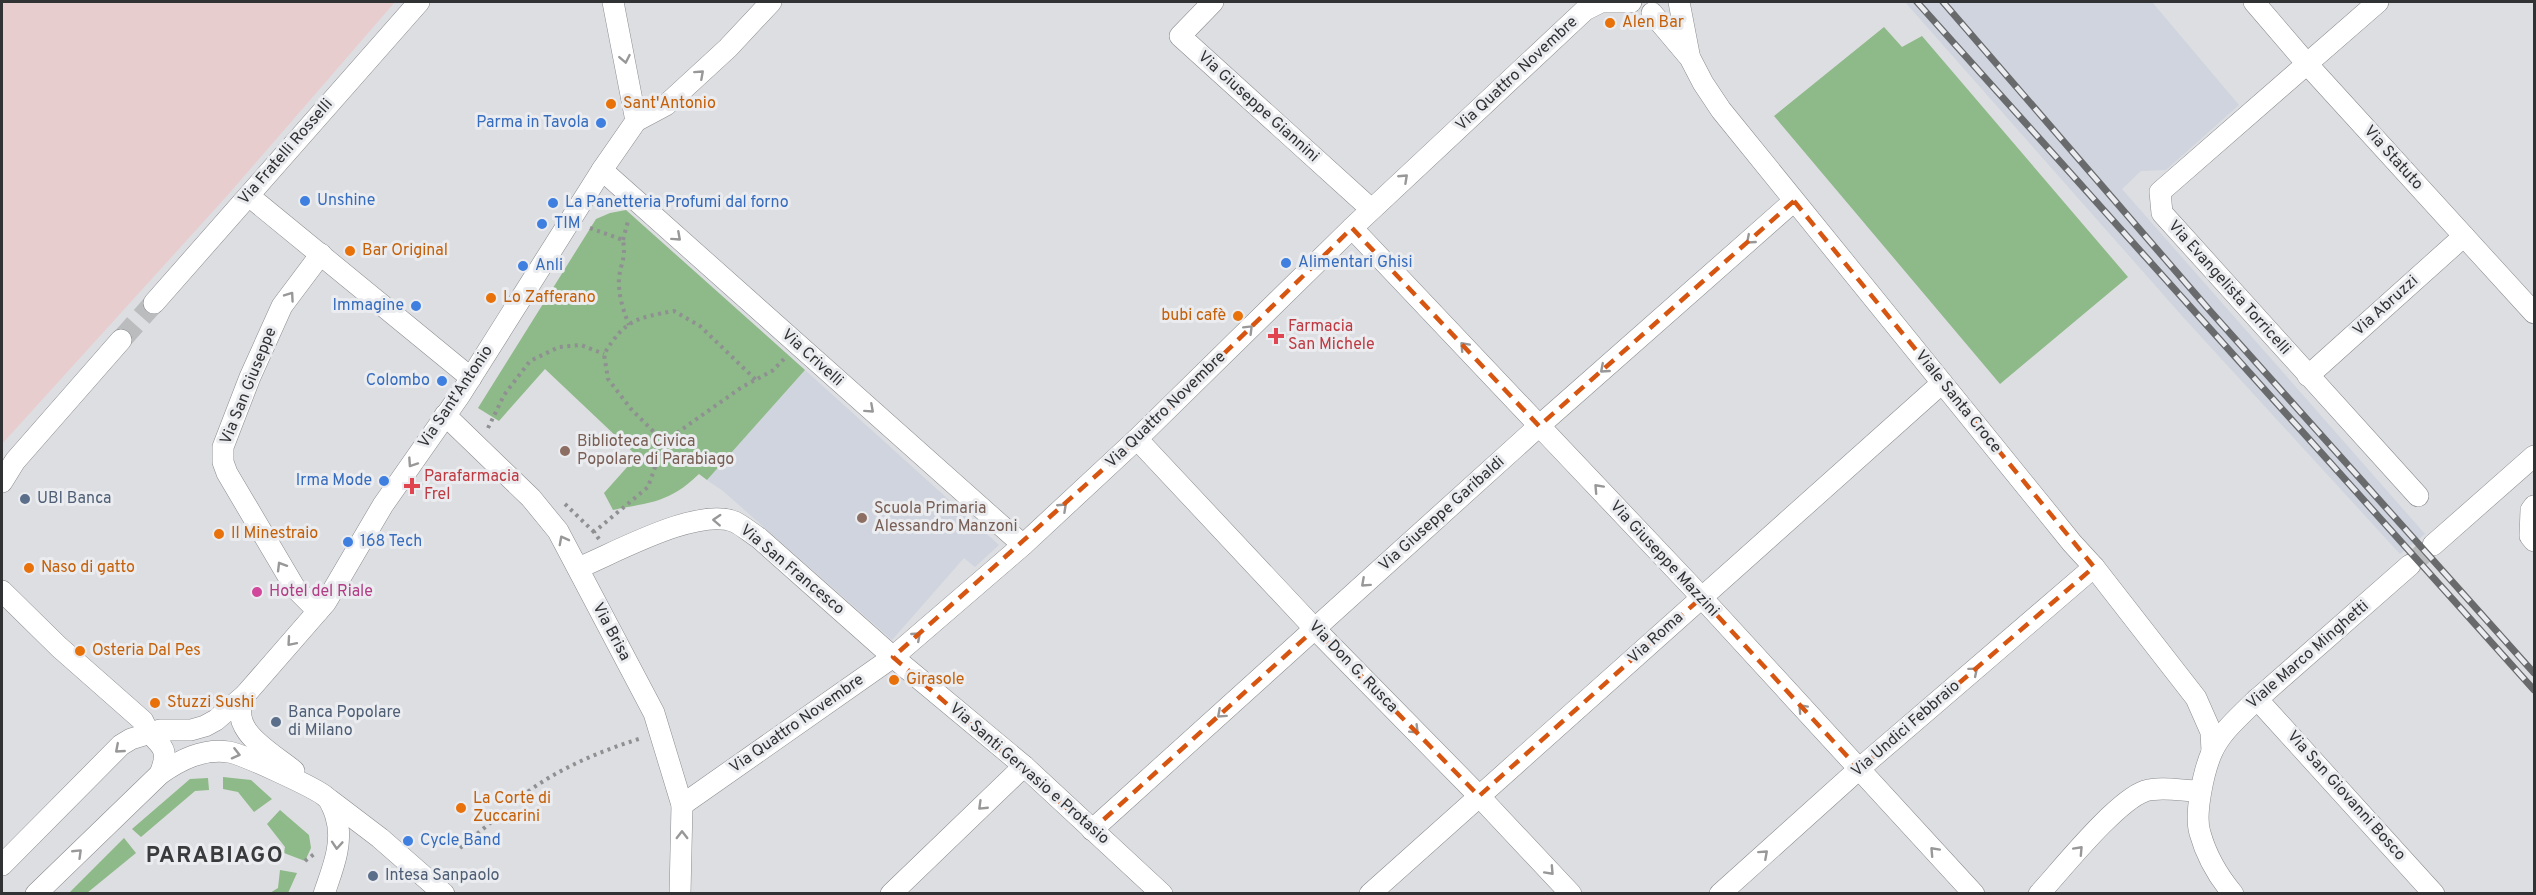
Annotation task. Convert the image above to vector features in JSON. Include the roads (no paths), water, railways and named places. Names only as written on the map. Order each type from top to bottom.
[{"type":"street","name":"Via Fratelli Rosselli","points":[[154,303],[419,2]]},
{"type":"street","points":[[613,2],[636,121],[666,105],[728,48],[767,6]]},
{"type":"street","name":"Via Giuseppe Giannini","points":[[1213,2],[1180,36],[1371,209]]},
{"type":"street","name":"Via Quattro Novembre","points":[[682,805],[893,657],[1023,545],[1137,439],[1371,209],[1585,10],[1601,2],[1631,2]]},
{"type":"street","name":"Viale Santa Croce","points":[[1631,2],[1636,8],[1652,14],[1690,58]]},
{"type":"street","points":[[1652,14],[1667,10],[1677,2]]},
{"type":"street","name":"Viale Santa Croce","points":[[1677,2],[1690,58],[1702,83],[1721,110],[2072,543],[2094,567],[2196,698],[2211,732],[2212,751]]},
{"type":"street","name":"Via Statuto","points":[[2254,2],[2308,65],[2535,313]]},
{"type":"street","points":[[2308,65],[2378,2]]},
{"type":"street","name":"Via Evangelista Torricelli","points":[[2308,65],[2160,192],[2162,213],[2418,496]]},
{"type":"street","name":"Via Sant'Antonio","points":[[2,865],[122,745],[148,733],[160,730],[191,730],[216,720],[245,695],[318,611],[383,505],[471,378],[602,170],[636,121]]},
{"type":"street","name":"Via Crivelli","points":[[602,170],[1023,545]]},
{"type":"street","points":[[249,196],[471,378]]},
{"type":"street","name":"Via Giuseppe Garibaldi","points":[[1092,830],[1539,426],[1794,201]]},
{"type":"street","name":"Via Giuseppe Mazzini","points":[[1352,228],[1701,598],[1974,894]]},
{"type":"street","name":"Via Abruzzi","points":[[2308,376],[2464,236]]},
{"type":"street","name":"Via San Giuseppe","points":[[318,611],[295,588],[227,473],[223,462],[223,447],[250,377],[282,306],[321,254]]},
{"type":"street","points":[[2,482],[8,466],[122,340]]},
{"type":"street","name":"Via Roma","points":[[1370,894],[1942,383]]},
{"type":"street","name":"Via Brisa","points":[[445,415],[531,498],[558,531],[654,713],[682,805],[684,891]]},
{"type":"street","name":"Via Don G. Rusca","points":[[1137,439],[1315,629],[1479,796],[1571,894]]},
{"type":"street","points":[[2433,545],[2535,456]]},
{"type":"street","points":[[2532,538],[2531,510],[2535,506]]},
{"type":"street","name":"Via San Francesco","points":[[578,568],[691,520],[719,519],[735,522],[759,538],[893,657]]},
{"type":"street","name":"Viale Marco Minghetti","points":[[2212,751],[2231,724],[2410,565]]},
{"type":"street","name":"Via Undici Febbraio","points":[[1720,894],[1859,769],[2094,567]]},
{"type":"street","points":[[2,591],[59,647],[143,721],[148,733],[164,750],[166,758],[160,774]]},
{"type":"street","name":"Via Santi Gervasio e Protasio","points":[[893,657],[1024,766],[1154,891]]},
{"type":"street","points":[[245,695],[240,704],[239,719],[247,734],[380,838],[444,894]]},
{"type":"street","name":"Via San Giovanni Bosco","points":[[2258,699],[2434,894]]},
{"type":"street","points":[[2212,751],[2200,791],[2199,831],[2215,869],[2233,894]]},
{"type":"street","points":[[36,894],[160,774],[182,759],[205,753],[228,752],[249,758],[326,797],[337,818],[339,839],[336,858],[324,894]]},
{"type":"street","points":[[891,894],[1024,766]]},
{"type":"street","points":[[2039,894],[2119,807],[2139,794],[2156,790],[2200,791]]},
{"type":"tunnel","points":[[121,340],[154,303]]},
{"type":"tunnel","points":[[2410,565],[2433,545]]},
{"type":"railway","points":[[1917,2],[2534,690]]},
{"type":"railway","points":[[1943,2],[2211,312],[2534,673]]},
{"type":"place","name":"Alen Bar","points":[[1610,23]]},
{"type":"place","name":"Sant'Antonio","points":[[611,104]]},
{"type":"place","name":"Parma in Tavola","points":[[601,123]]},
{"type":"place","name":"Unshine","points":[[305,201]]},
{"type":"place","name":"La Panetteria Profumi dal forno","points":[[553,203]]},
{"type":"place","name":"TIM","points":[[542,224]]},
{"type":"place","name":"Bar Original","points":[[350,251]]},
{"type":"place","name":"Alimentari Ghisi","points":[[1286,263]]},
{"type":"place","name":"Anli","points":[[523,266]]},
{"type":"place","name":"Lo Zafferano","points":[[491,298]]},
{"type":"place","name":"Immagine","points":[[416,306]]},
{"type":"place","name":"bubi cafè","points":[[1238,316]]},
{"type":"place","name":"Farmacia San Michele","points":[[1276,336]]},
{"type":"place","name":"Colombo","points":[[442,381]]},
{"type":"place","name":"Biblioteca Civica Popolare di Parabiago","points":[[565,451]]},
{"type":"place","name":"Irma Mode","points":[[384,481]]},
{"type":"place","name":"Parafarmacia Frel","points":[[412,486]]},
{"type":"place","name":"UBI Banca","points":[[25,499]]},
{"type":"place","name":"Scuola Primaria Alessandro Manzoni","points":[[862,518]]},
{"type":"place","name":"Il Minestraio","points":[[219,534]]},
{"type":"place","name":"168 Tech","points":[[348,542]]},
{"type":"place","name":"Naso di gatto","points":[[29,568]]},
{"type":"place","name":"Hotel del Riale","points":[[257,592]]},
{"type":"place","name":"Osteria Dal Pes","points":[[80,651]]},
{"type":"place","name":"Girasole","points":[[894,680]]},
{"type":"place","name":"Stuzzi Sushi","points":[[155,703]]},
{"type":"place","name":"Banca Popolare di Milano","points":[[276,722]]},
{"type":"place","name":"La Corte di Zuccarini","points":[[461,808]]},
{"type":"place","name":"Cycle Band","points":[[408,841]]},
{"type":"place","name":"Intesa Sanpaolo","points":[[373,876]]},
{"type":"district","name":"PARABIAGO","points":[[215,856]]}]
